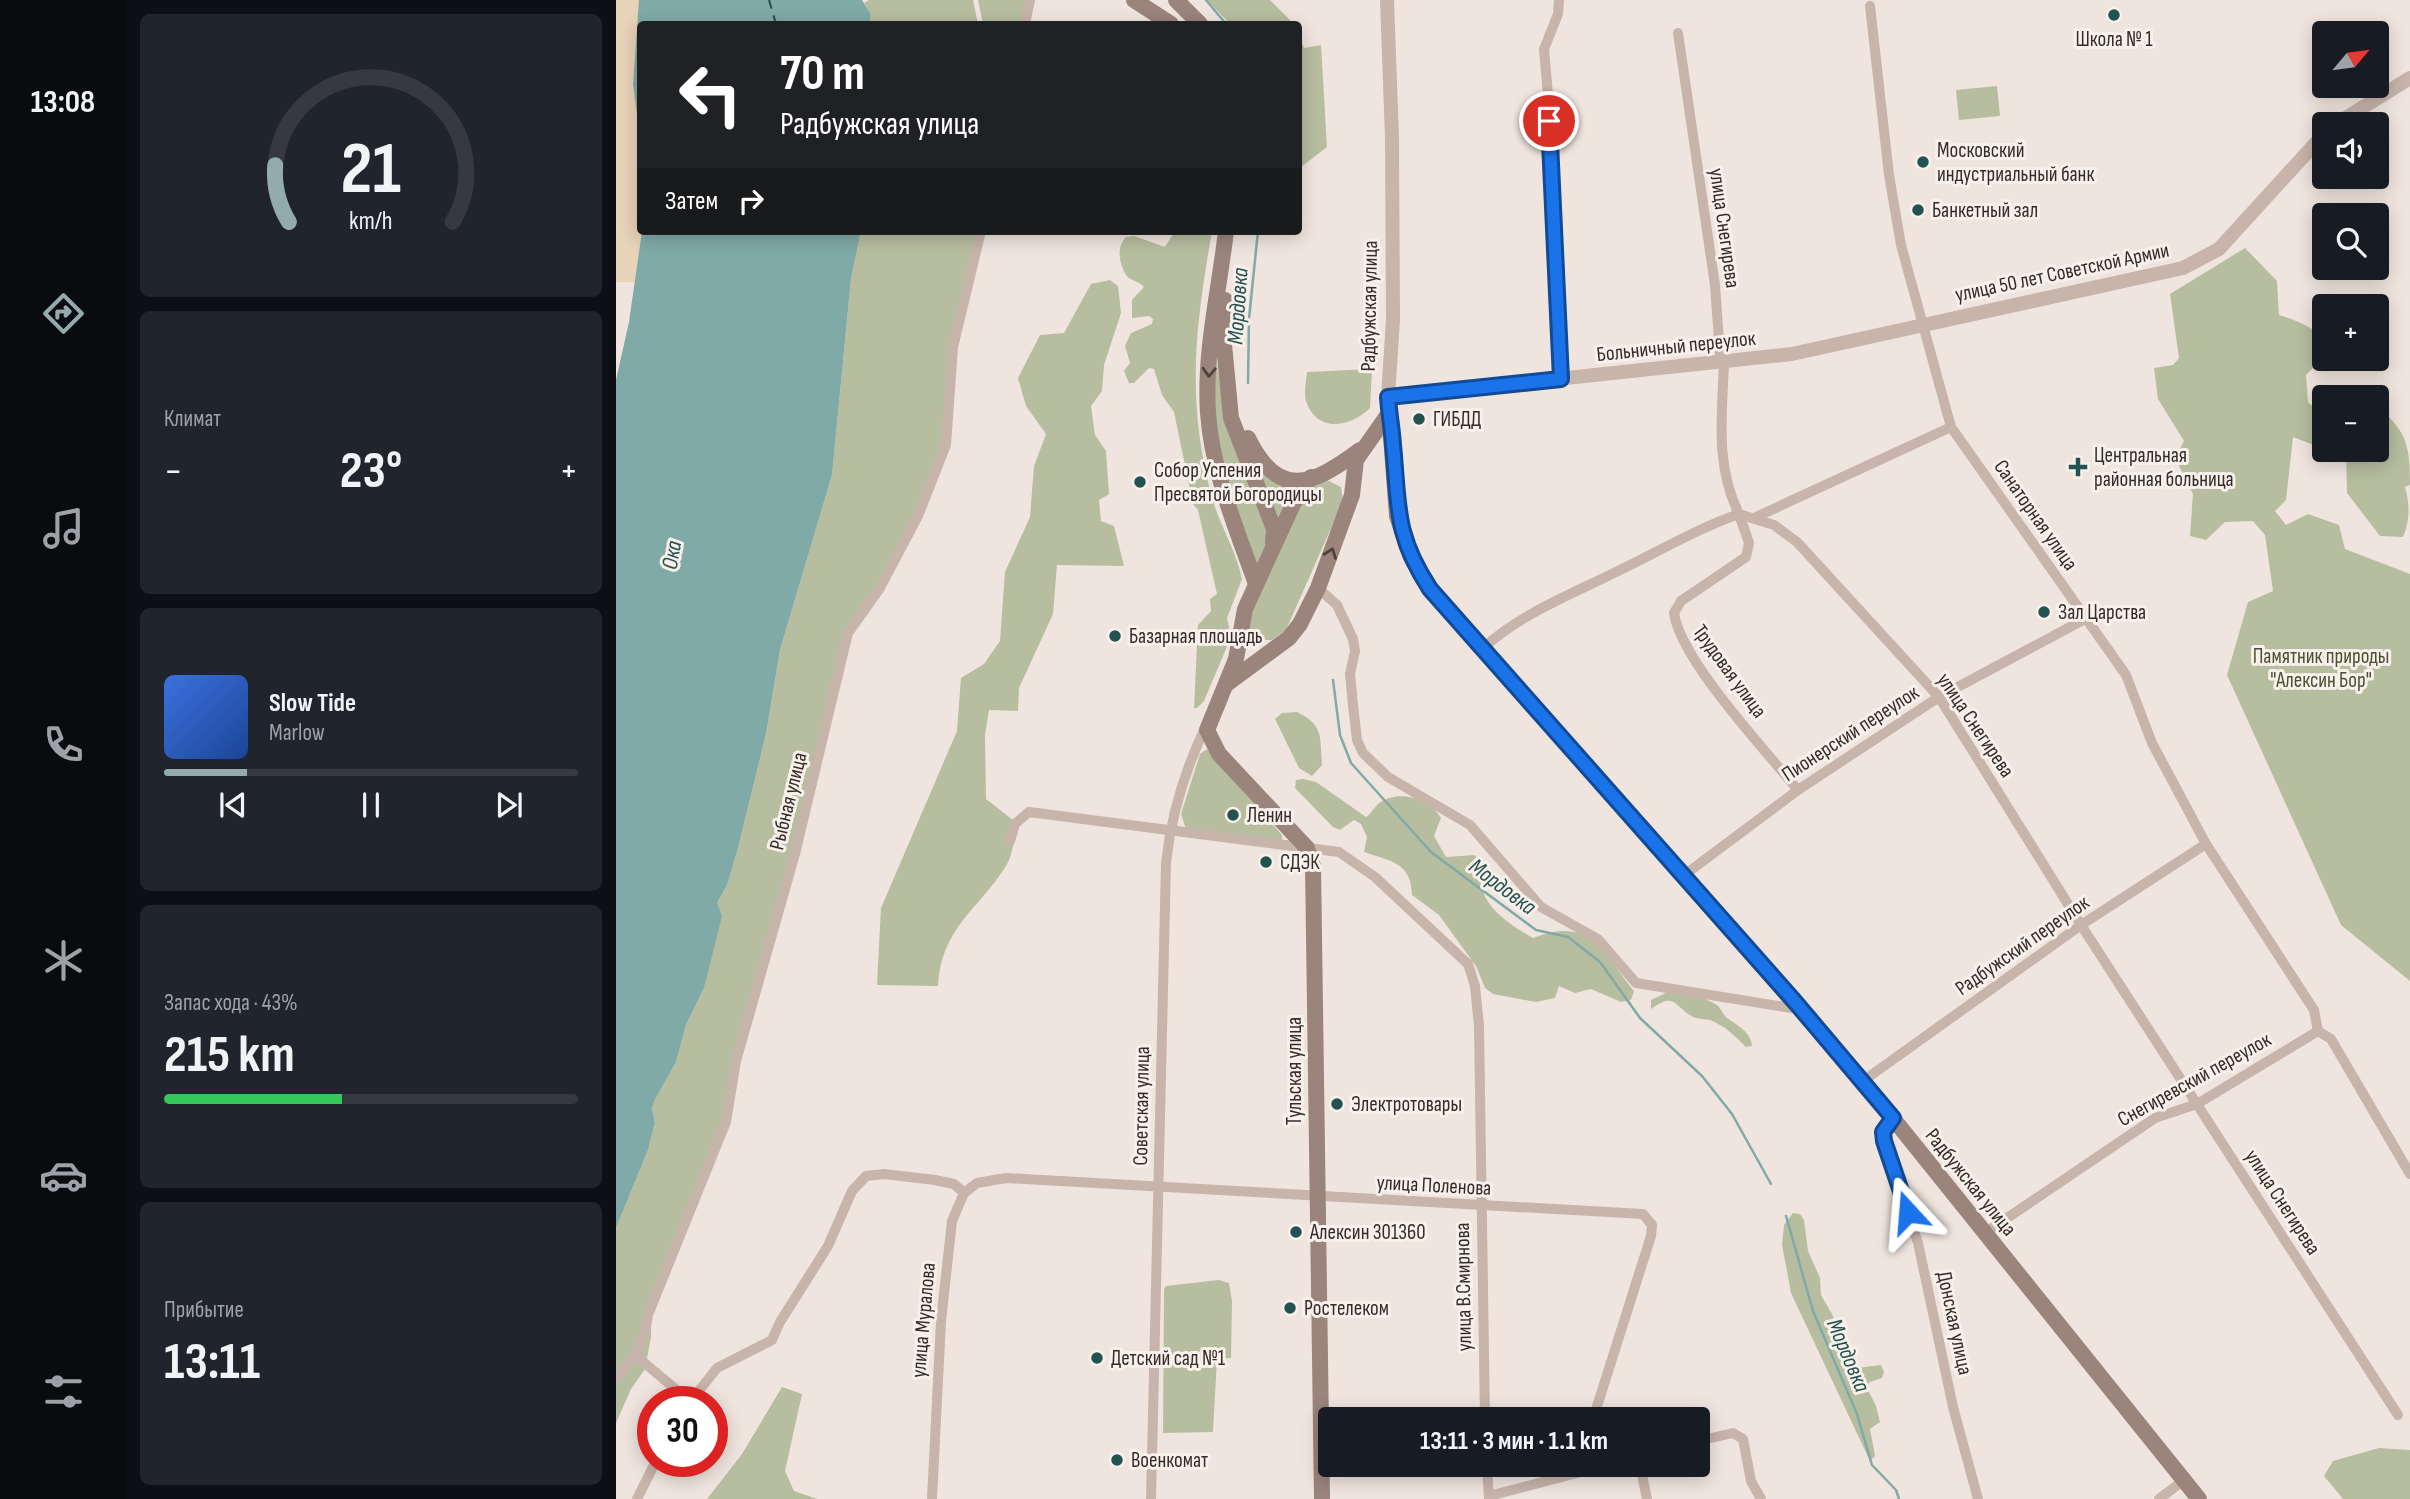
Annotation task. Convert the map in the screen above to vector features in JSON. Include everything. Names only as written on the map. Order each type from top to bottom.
[{"type":"main road","points":[[1134,0],[1166,21]]},
{"type":"main road","points":[[1176,0],[1197,21]]},
{"type":"main road","points":[[1225,235],[1211,334],[1208,414],[1220,476],[1256,584]]},
{"type":"main road","points":[[1235,235],[1225,302],[1231,418],[1274,528],[1272,548]]},
{"type":"main road","points":[[1226,360],[1237,412],[1265,469],[1276,477],[1287,480],[1317,475],[1343,480],[1352,495]]},
{"type":"main road","points":[[1224,686],[1289,638],[1318,588],[1352,495],[1354,466],[1388,405]]},
{"type":"main road","name":"Радбужская улица","points":[[1388,405],[1398,516],[1410,555],[1430,589],[1863,1081],[2199,1499]]},
{"type":"main road","points":[[1307,848],[1219,754],[1207,730],[1208,721],[1236,659],[1245,609],[1272,548],[1317,475],[1367,444]]},
{"type":"main road","points":[[1241,630],[1256,647],[1271,650]]},
{"type":"main road","name":"Тульская улица","points":[[1307,848],[1313,866],[1314,886],[1322,1499]]},
{"type":"street","points":[[1026,21],[1030,0]]},
{"type":"street","name":"Радбужская улица","points":[[1387,0],[1393,295],[1388,405]]},
{"type":"street","points":[[1559,0],[1543,59],[1548,95],[1561,379]]},
{"type":"street","name":"Санаторная улица","points":[[1870,6],[1895,213],[1951,426],[2126,675],[2152,743],[2206,844],[2314,1010],[2318,1031],[2331,1039],[2410,1174]]},
{"type":"street","name":"улица Снегирева","points":[[1678,33],[1724,363],[1721,465],[1726,486],[1739,514],[1756,517],[1797,542],[1939,698],[2081,926],[2398,1415]]},
{"type":"street","points":[[2356,112],[2410,79]]},
{"type":"street","name":"улица 50 лет Советской Армии","points":[[1923,325],[2194,264],[2226,242],[2312,147]]},
{"type":"street","name":"Рыбная улица","points":[[616,1378],[636,1356],[645,1339],[648,1315],[726,1122],[736,1061],[798,843],[848,633],[852,623],[874,598],[918,516],[946,444],[953,347],[980,235]]},
{"type":"street","name":"Больничный переулок","points":[[1388,405],[1561,379],[1724,363],[1827,348],[1923,325]]},
{"type":"street","points":[[1756,517],[1951,426]]},
{"type":"street","points":[[1483,648],[1503,631],[1534,613],[1696,531],[1739,514]]},
{"type":"street","name":"Трудовая улица","points":[[1739,514],[1749,543],[1746,557],[1681,601],[1674,613],[1676,631],[1722,698],[1798,790]]},
{"type":"street","points":[[1318,588],[1337,606],[1353,639],[1355,651],[1350,674],[1354,722],[1363,753],[1374,765],[1437,808],[1470,825],[1541,907],[1598,939],[1636,983],[1791,1008],[1796,1003]]},
{"type":"street","name":"Пионерский переулок","points":[[1684,876],[1798,790],[1939,698],[2085,619]]},
{"type":"street","name":"Советская улица","points":[[1151,1499],[1164,899],[1170,831],[1195,750],[1208,721]]},
{"type":"street","points":[[1010,841],[1020,817],[1029,812],[1042,812],[1307,848]]},
{"type":"street","name":"Радбужский переулок","points":[[1863,1081],[2081,926],[2206,844]]},
{"type":"street","name":"улица В.Смирнова","points":[[1307,848],[1339,852],[1357,863],[1468,964],[1475,986],[1479,1026],[1478,1114],[1482,1139],[1480,1207],[1485,1407]]},
{"type":"street","name":"Снегиревский переулок","points":[[1985,1233],[2155,1118],[2197,1104],[2318,1031]]},
{"type":"street","name":"Донская улица","points":[[1893,1118],[1883,1132],[1884,1141],[1920,1252],[1953,1407],[1978,1499]]},
{"type":"street","points":[[703,1386],[718,1368],[772,1340],[786,1311],[828,1246],[852,1191],[866,1176],[884,1174],[935,1180],[954,1184],[964,1193]]},
{"type":"street","name":"улица Поленова","points":[[964,1193],[977,1184],[1006,1178],[1422,1200],[1480,1207],[1643,1214],[1649,1218],[1652,1225],[1651,1236],[1597,1407]]},
{"type":"street","name":"улица Муралова","points":[[932,1499],[941,1321],[952,1221],[964,1193]]},
{"type":"street","points":[[636,1356],[671,1386]]},
{"type":"street","points":[[1710,1438],[1733,1433],[1744,1439],[1751,1481],[1761,1499]]},
{"type":"street","points":[[636,1499],[648,1477]]},
{"type":"street","points":[[1488,1477],[1489,1498],[1553,1477]]},
{"type":"street","points":[[1642,1477],[1647,1499]]},
{"type":"street","points":[[2159,1499],[2184,1480]]},
{"type":"green space","points":[[869,0],[973,0],[977,21],[870,21],[870,13],[864,3]]},
{"type":"green space","points":[[978,0],[1026,0],[1021,21],[982,21]]},
{"type":"green space","points":[[1207,0],[1270,0],[1291,21],[1227,21]]},
{"type":"green space","points":[[1302,43],[1304,48],[1321,45],[1327,147],[1302,166]]},
{"type":"green space","points":[[1997,86],[2000,116],[1959,120],[1956,90]]},
{"type":"green space","points":[[860,235],[982,235],[956,345],[951,426],[921,517],[854,624],[732,1092],[651,1315],[651,1337],[645,1369],[631,1389],[616,1423],[616,1228],[648,1150],[655,1123],[652,1108],[654,1099],[676,1062],[686,1025],[704,988],[717,903],[727,885],[737,852],[766,734],[780,650],[832,475],[851,279]]},
{"type":"green space","points":[[1172,235],[1211,235],[1201,300],[1196,396],[1204,462],[1212,498],[1242,579],[1227,618],[1231,637],[1204,701],[1197,708],[1194,708],[1198,625],[1211,611],[1210,599],[1217,594],[1198,510],[1193,504],[1174,412],[1162,395],[1154,369],[1149,368],[1134,383],[1129,383],[1124,371],[1130,363],[1125,346],[1131,333],[1152,324],[1153,319],[1149,316],[1132,318],[1132,300],[1144,287],[1126,275],[1120,260],[1121,245],[1126,237],[1134,236],[1165,247]]},
{"type":"green space","name":"Памятник природы \"Алексин Бор\"","points":[[2245,248],[2277,281],[2279,315],[2312,329],[2312,368],[2306,375],[2308,402],[2312,406],[2312,444],[2293,437],[2286,500],[2275,511],[2286,525],[2308,514],[2339,525],[2345,549],[2410,574],[2410,981],[2341,925],[2227,675],[2248,602],[2273,591],[2265,535],[2253,521],[2225,522],[2206,540],[2190,536],[2193,494],[2175,458],[2184,441],[2158,399],[2154,368],[2173,365],[2179,358],[2170,294]]},
{"type":"green space","points":[[1110,280],[1118,286],[1121,313],[1104,365],[1102,391],[1091,406],[1095,435],[1106,451],[1109,494],[1099,500],[1101,521],[1114,526],[1124,566],[1057,565],[1053,614],[1019,688],[1018,711],[989,710],[985,735],[986,799],[1018,824],[1008,862],[953,934],[941,966],[938,986],[877,985],[881,908],[957,731],[961,678],[984,664],[1000,641],[1005,572],[1030,517],[1034,466],[1046,434],[1026,406],[1018,378],[1040,335],[1064,333],[1091,284]]},
{"type":"green space","points":[[1215,350],[1224,411],[1267,520],[1268,540],[1257,565],[1230,492],[1215,432]]},
{"type":"green space","points":[[1372,369],[1370,408],[1362,415],[1354,420],[1335,424],[1318,419],[1311,412],[1305,398],[1307,372]]},
{"type":"green space","points":[[2389,417],[2401,432],[2408,450],[2410,485],[2405,487],[2409,513],[2403,537],[2380,536],[2347,493],[2346,462],[2389,462]]},
{"type":"green space","points":[[1254,467],[1276,483],[1293,485],[1277,519]]},
{"type":"green space","points":[[1325,479],[1341,487],[1343,501],[1286,630],[1272,640],[1259,640],[1249,630],[1250,611],[1308,487]]},
{"type":"green space","points":[[1297,712],[1312,722],[1319,733],[1322,765],[1312,776],[1299,768],[1275,719],[1282,713]]},
{"type":"green space","points":[[1207,749],[1282,835],[1282,842],[1186,829],[1181,814],[1200,754]]},
{"type":"green space","points":[[1296,780],[1316,782],[1366,817],[1377,805],[1393,797],[1412,798],[1429,805],[1441,818],[1434,836],[1446,857],[1475,855],[1480,867],[1482,887],[1495,910],[1533,938],[1552,932],[1568,931],[1593,941],[1634,991],[1631,1000],[1621,1002],[1591,989],[1575,993],[1559,986],[1555,998],[1536,1002],[1493,994],[1485,988],[1476,966],[1439,915],[1412,895],[1411,884],[1404,870],[1391,861],[1364,852],[1367,837],[1361,824],[1354,820],[1340,830],[1333,827],[1295,788]]},
{"type":"green space","points":[[1668,992],[1700,997],[1717,1005],[1726,1017],[1746,1033],[1752,1046],[1746,1047],[1720,1025],[1693,1017],[1674,1002],[1665,1001],[1651,1009],[1651,1000]]},
{"type":"green space","points":[[1793,1213],[1800,1214],[1804,1220],[1808,1251],[1820,1278],[1821,1295],[1833,1316],[1837,1338],[1849,1347],[1857,1368],[1881,1365],[1884,1372],[1882,1378],[1866,1386],[1880,1422],[1870,1429],[1875,1456],[1870,1461],[1791,1293],[1782,1245],[1784,1225]]},
{"type":"green space","points":[[1219,1280],[1229,1283],[1232,1301],[1231,1358],[1217,1359],[1213,1432],[1163,1433],[1164,1289],[1166,1286]]},
{"type":"green space","points":[[782,1387],[802,1394],[785,1471],[794,1491],[817,1499],[707,1499],[724,1477],[728,1477],[728,1472],[742,1454]]},
{"type":"green space","points":[[2379,1448],[2410,1450],[2410,1499],[2343,1499],[2324,1476],[2333,1461]]},
{"type":"sand","points":[[616,0],[639,0],[633,84],[637,115],[637,235],[641,235],[635,282],[616,282]]},
{"type":"water","points":[[639,0],[862,0],[870,13],[870,21],[638,21]]},
{"type":"water","points":[[637,28],[637,115],[633,84]]},
{"type":"water","name":"Ока","points":[[641,235],[860,235],[851,279],[832,475],[780,650],[766,734],[737,852],[727,885],[717,903],[722,916],[704,988],[686,1025],[676,1062],[655,1099],[652,1108],[655,1123],[648,1150],[616,1228],[616,380],[629,322]]},
{"type":"waterway","name":"Мордовка","points":[[1206,0],[1224,21]]},
{"type":"waterway","name":"Мордовка","points":[[1248,383],[1249,319],[1258,235]]},
{"type":"waterway","name":"Мордовка","points":[[1333,680],[1340,735],[1351,763],[1431,852],[1536,930],[1568,937],[1600,962],[1640,1018],[1702,1076],[1732,1114],[1771,1184]]},
{"type":"waterway","name":"Мордовка","points":[[1786,1216],[1813,1311],[1857,1414],[1872,1465],[1896,1490],[1899,1499]]},
{"type":"ferry route","points":[[769,0],[775,21]]},
{"type":"place","name":"Школа № 1","points":[[2114,15]]},
{"type":"place","name":"Московский индустриальный банк","points":[[1923,162]]},
{"type":"place","name":"Банкетный зал","points":[[1918,210]]},
{"type":"place","name":"ГИБДД","points":[[1419,419]]},
{"type":"place","name":"Центральная районная больница","points":[[2078,467]]},
{"type":"place","name":"Собор Успения Пресвятой Богородицы","points":[[1140,482]]},
{"type":"place","name":"Зал Царства","points":[[2044,612]]},
{"type":"place","name":"Базарная площадь","points":[[1115,636]]},
{"type":"place","name":"Ленин","points":[[1233,815]]},
{"type":"place","name":"СДЭК","points":[[1266,862]]},
{"type":"place","name":"Электротовары","points":[[1337,1104]]},
{"type":"place","name":"Алексин 301360","points":[[1296,1232]]},
{"type":"place","name":"Ростелеком","points":[[1290,1308]]},
{"type":"place","name":"Детский сад №1","points":[[1097,1358]]},
{"type":"place","name":"Военкомат","points":[[1117,1460]]},
{"type":"route","points":[[1549,121],[1561,379],[1388,397],[1395,494],[1402,534],[1410,555],[1430,589],[1796,1003],[1893,1118],[1883,1132],[1884,1141],[1908,1212]]}]
